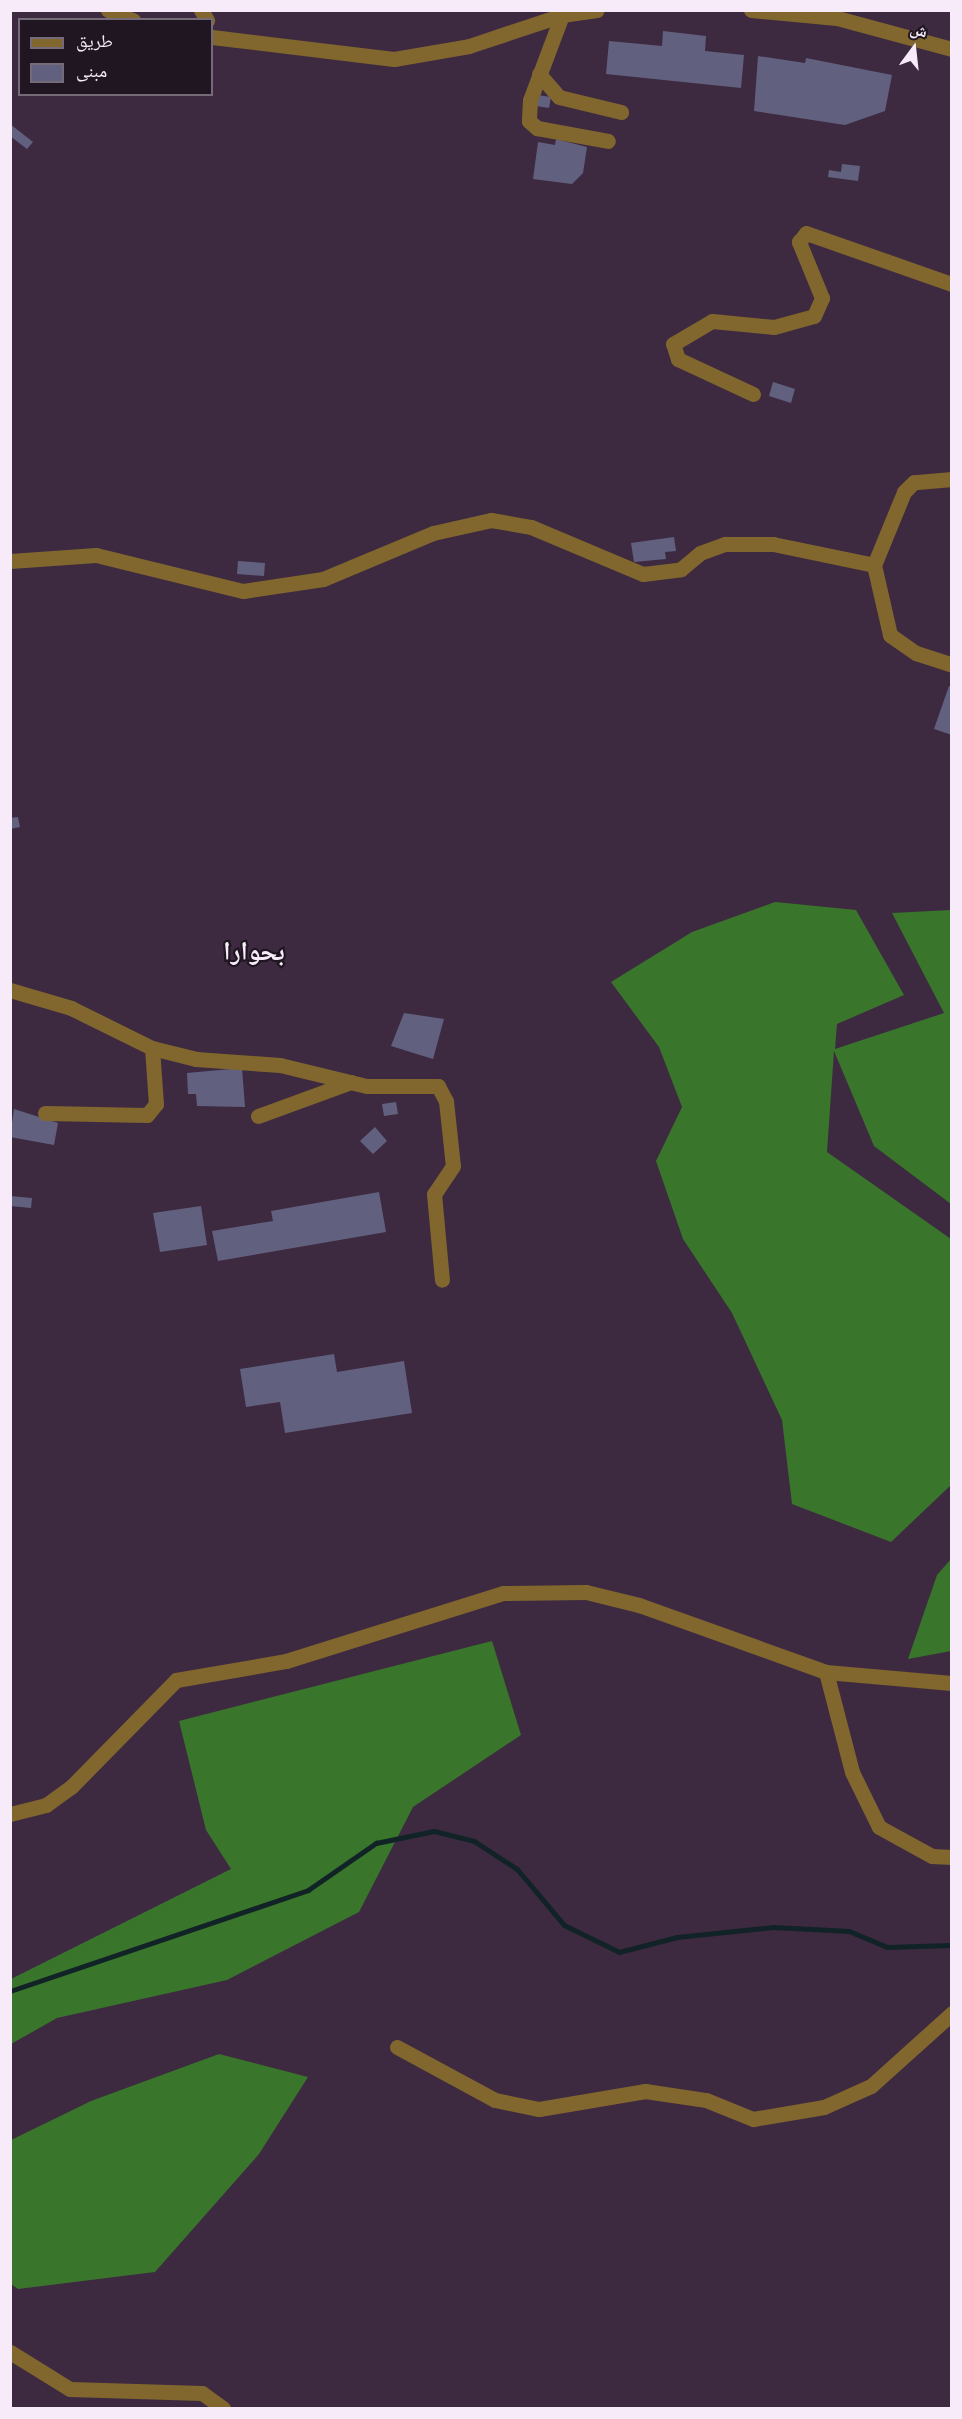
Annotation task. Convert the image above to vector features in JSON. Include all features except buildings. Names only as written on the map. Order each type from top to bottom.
[{"type":"street","points":[[108,10],[128,18]]},
{"type":"street","points":[[214,34],[394,58],[469,46],[562,15],[597,10]]},
{"type":"street","points":[[751,10],[837,18],[951,48]]},
{"type":"street","points":[[562,15],[539,74],[529,121],[561,134],[608,141]]},
{"type":"street","points":[[539,74],[559,97],[621,112]]},
{"type":"street","points":[[753,394],[678,359],[673,344],[712,321],[774,327],[814,316],[822,298],[799,242],[806,233],[951,284]]},
{"type":"street","points":[[951,479],[914,482],[904,492],[874,566],[890,635],[916,653],[951,665]]},
{"type":"street","points":[[10,561],[96,555],[243,591],[268,583],[324,579],[433,533],[491,520],[531,527],[643,574],[681,569],[700,553],[725,544],[773,544],[874,566]]},
{"type":"street","points":[[10,990],[71,1008],[152,1048],[196,1059],[280,1065],[351,1082],[438,1086],[446,1101],[453,1166],[434,1194],[442,1280]]},
{"type":"street","points":[[45,1113],[147,1115],[156,1104],[152,1048]]},
{"type":"street","points":[[258,1116],[351,1082]]},
{"type":"street","points":[[10,1814],[46,1805],[71,1788],[176,1680],[286,1661],[503,1593],[560,1589],[610,1598],[826,1672],[951,1683]]},
{"type":"street","points":[[826,1672],[852,1772],[879,1827],[932,1856],[951,1857]]},
{"type":"street","points":[[397,2047],[506,2102],[539,2109],[645,2091],[706,2100],[753,2119],[824,2107],[871,2086],[951,2013]]},
{"type":"street","points":[[10,2352],[70,2390],[202,2393],[223,2409]]},
{"type":"green space","points":[[775,902],[856,910],[904,995],[837,1024],[835,1049],[944,1013],[892,913],[951,910],[951,1204],[874,1146],[834,1051],[827,1152],[951,1239],[951,1485],[891,1542],[792,1504],[782,1420],[732,1313],[683,1239],[656,1161],[682,1107],[659,1047],[611,982],[692,932]]},
{"type":"green space","points":[[951,1559],[951,1651],[908,1659],[937,1575]]},
{"type":"green space","points":[[492,1641],[521,1735],[413,1807],[359,1912],[227,1980],[57,2018],[11,2044],[11,1979],[231,1869],[206,1830],[179,1721]]},
{"type":"green space","points":[[219,2054],[308,2077],[259,2154],[155,2272],[18,2289],[11,2284],[11,2140],[91,2101]]},
{"type":"waterway","points":[[10,1991],[308,1890],[376,1843],[434,1831],[474,1841],[517,1869],[564,1925],[619,1952],[677,1937],[773,1927],[849,1931],[887,1947],[952,1945]]},
{"type":"district","name":"بحوارا","points":[[254,952]]}]
